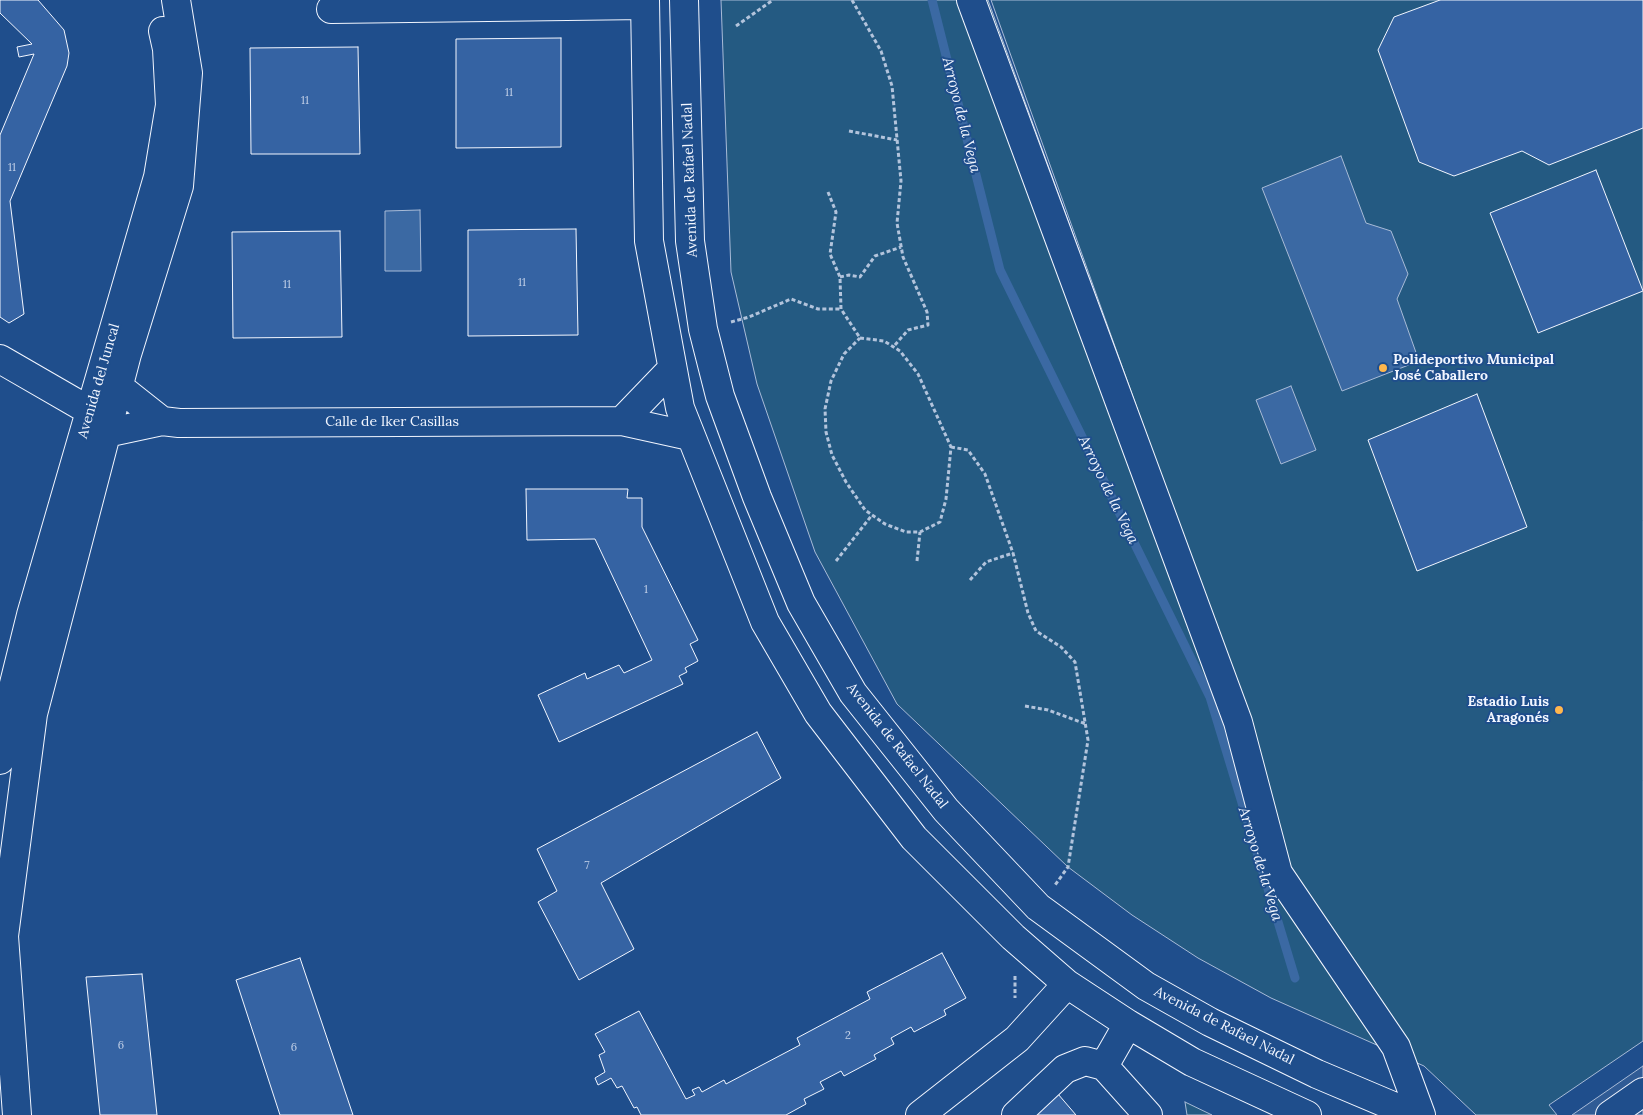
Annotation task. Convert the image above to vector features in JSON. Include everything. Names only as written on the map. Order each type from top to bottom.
[{"type":"street","name":"Avenida del Juncal","points":[[0,760],[8,712],[31,615],[98,422],[158,177],[170,105],[167,49],[157,0]]},
{"type":"street","points":[[17,1115],[4,936],[33,714],[98,422],[119,387],[179,186],[188,73],[176,0]]},
{"type":"street","name":"Avenida de Rafael Nadal","points":[[684,0],[690,241],[703,329],[720,396],[756,497],[801,603],[852,693],[946,810],[1038,907],[1146,986],[1210,1022],[1308,1070],[1414,1115]]},
{"type":"street","points":[[971,0],[1238,722],[1278,873],[1315,931],[1396,1048],[1421,1115]]},
{"type":"street","points":[[331,9],[645,3],[649,241],[680,408],[765,622],[818,713],[914,838],[1013,937],[1067,984],[1128,1024],[1192,1062],[1295,1112]]},
{"type":"street","points":[[0,359],[98,422]]},
{"type":"street","points":[[622,421],[672,369]]},
{"type":"street","points":[[119,387],[162,421]]},
{"type":"street","name":"Calle de Iker Casillas","points":[[98,422],[622,421],[690,436]]},
{"type":"street","points":[[920,1115],[1017,1039],[1067,984]]},
{"type":"street","points":[[1104,1066],[1128,1024]]},
{"type":"street","points":[[1016,1115],[1065,1069],[1085,1061],[1104,1066],[1148,1115]]},
{"type":"street","points":[[1610,1115],[1643,1092]]},
{"type":"path","points":[[736,26],[773,0]]},
{"type":"path","points":[[852,0],[881,52],[889,77],[901,181],[897,223],[906,264],[927,312],[928,325],[908,330],[894,346]]},
{"type":"path","points":[[849,132],[897,140]]},
{"type":"path","points":[[828,192],[836,212],[830,254],[840,276],[841,309],[860,338],[884,341],[894,346],[918,374],[951,447],[946,499],[940,522],[920,532],[906,532],[885,524],[865,510],[846,482],[832,455],[826,432],[825,409],[831,382],[844,354],[860,338]]},
{"type":"path","points":[[840,276],[860,276],[875,256],[902,247]]},
{"type":"path","points":[[703,329],[749,317],[790,299],[818,309],[841,309]]},
{"type":"path","points":[[951,447],[968,450],[985,474],[1013,553],[1028,613],[1036,631],[1061,647],[1075,662],[1088,740],[1068,867]]},
{"type":"path","points":[[836,561],[872,515]]},
{"type":"path","points":[[917,561],[920,532]]},
{"type":"path","points":[[970,580],[986,562],[1013,553]]},
{"type":"path","points":[[1024,706],[1048,710],[1086,724]]},
{"type":"shaded area","name":"Polideportivo Municipal José Caballero","points":[[721,0],[988,0],[1186,545],[991,0],[1643,0],[1643,1041],[1549,1105],[1557,1115],[1476,1115],[1424,1066],[1271,998],[1198,958],[1132,915],[1068,867],[897,704],[815,552],[757,384],[731,272]]},
{"type":"shaded area","points":[[1341,156],[1366,223],[1391,231],[1408,274],[1397,299],[1419,361],[1342,391],[1262,188]]},
{"type":"shaded area","points":[[420,210],[421,271],[385,271],[385,211]]},
{"type":"shaded area","points":[[1291,386],[1316,450],[1281,464],[1256,400]]},
{"type":"shaded area","points":[[1643,1066],[1643,1115],[1572,1115]]},
{"type":"shaded area","points":[[1185,1102],[1212,1115],[1187,1115]]},
{"type":"building","points":[[0,0],[38,0],[64,30],[69,53],[67,66],[10,201],[24,314],[9,323],[0,317],[0,135],[34,54],[19,57],[17,47],[32,44],[0,13]]},
{"type":"building","points":[[1440,0],[1643,0],[1643,128],[1549,165],[1522,151],[1454,176],[1419,162],[1378,50],[1394,17]]},
{"type":"building","points":[[561,38],[561,147],[456,148],[456,39]]},
{"type":"building","points":[[358,47],[360,154],[251,154],[250,48]]},
{"type":"building","points":[[1596,170],[1643,291],[1538,333],[1490,213]]},
{"type":"building","points":[[576,229],[578,335],[468,336],[468,230]]},
{"type":"building","points":[[340,231],[342,337],[233,338],[232,232]]},
{"type":"building","points":[[1477,394],[1527,527],[1417,571],[1368,440]]},
{"type":"building","points":[[526,489],[628,489],[627,498],[642,498],[642,527],[698,640],[690,644],[698,661],[685,668],[687,672],[679,676],[683,684],[559,742],[538,695],[585,673],[587,679],[619,665],[624,673],[652,660],[595,539],[527,540]]},
{"type":"building","points":[[757,732],[781,778],[601,883],[634,949],[579,980],[538,902],[557,891],[537,849]]},
{"type":"building","points":[[942,953],[966,998],[944,1010],[946,1015],[914,1032],[911,1027],[891,1038],[894,1044],[874,1055],[876,1059],[844,1076],[841,1071],[820,1082],[824,1089],[804,1099],[806,1104],[786,1115],[641,1115],[637,1107],[634,1108],[622,1086],[617,1088],[611,1078],[598,1085],[595,1078],[605,1072],[599,1055],[605,1052],[595,1034],[639,1011],[686,1099],[695,1095],[692,1090],[699,1087],[702,1092],[724,1080],[726,1084],[800,1045],[797,1038],[870,999],[867,992]]},
{"type":"building","points":[[300,958],[353,1115],[280,1115],[236,980]]},
{"type":"building","points":[[142,974],[157,1115],[100,1115],[86,977]]},
{"type":"building","points":[[1058,1094],[1076,1115],[1035,1115]]},
{"type":"waterway","name":"Arroyo de la Vega","points":[[932,0],[1000,270],[1210,697],[1295,978]]},
{"type":"place","name":"Polideportivo Municipal José Caballero","points":[[1383,368]]},
{"type":"place","name":"Estadio Luis Aragonés","points":[[1559,710]]}]
